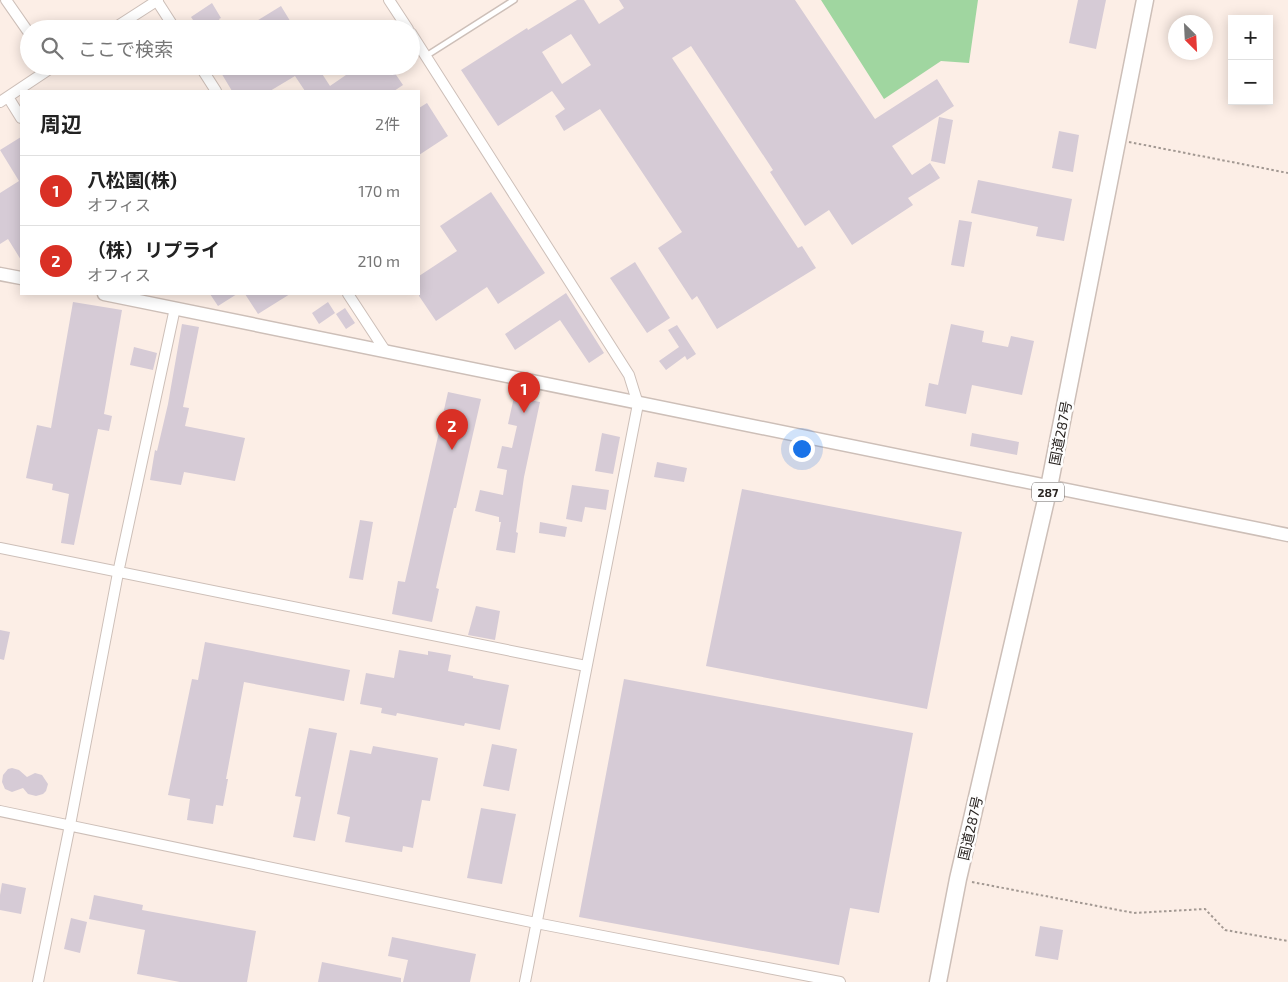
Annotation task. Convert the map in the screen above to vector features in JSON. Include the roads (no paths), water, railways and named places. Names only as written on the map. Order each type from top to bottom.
[{"type":"highway","name":"国道287号","points":[[938,982],[958,879],[1049,487],[1145,0]]},
{"type":"street","points":[[6,0],[20,20]]},
{"type":"street","points":[[127,20],[157,0],[169,20]]},
{"type":"street","points":[[389,0],[402,20]]},
{"type":"street","points":[[420,47],[629,375],[638,404],[525,982]]},
{"type":"street","points":[[20,117],[4,99],[40,75]]},
{"type":"street","points":[[206,75],[215,90]]},
{"type":"street","points":[[0,274],[20,278]]},
{"type":"street","points":[[115,295],[138,297],[175,308],[386,352],[1288,535]]},
{"type":"street","points":[[349,295],[386,352]]},
{"type":"street","points":[[38,982],[118,573],[175,308]]},
{"type":"street","points":[[0,548],[586,666]]},
{"type":"street","points":[[0,811],[536,923],[840,982]]},
{"type":"lane","points":[[426,56],[514,0]]},
{"type":"place","name":"八松園(株)","points":[[524,413]]},
{"type":"place","name":"（株）リプライ","points":[[452,450]]}]
